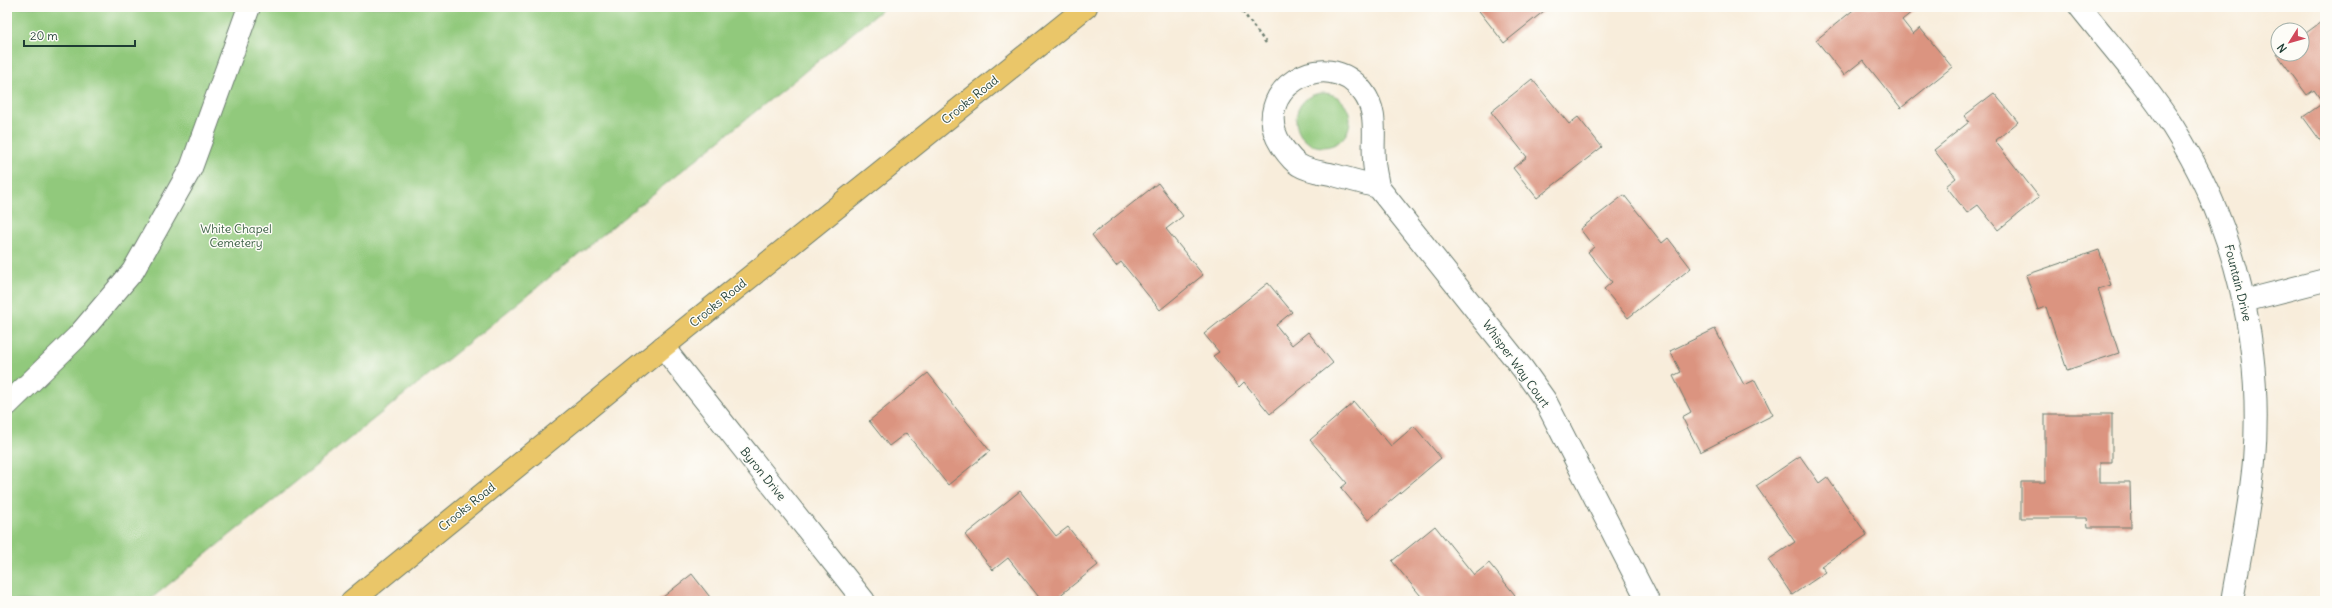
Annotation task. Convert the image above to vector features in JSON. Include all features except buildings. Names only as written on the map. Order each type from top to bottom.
[{"type":"main road","name":"Crooks Road","points":[[352,601],[663,347],[1086,7]]},
{"type":"street","points":[[7,405],[77,337],[133,271],[191,168],[249,7]]},
{"type":"street","name":"Fountain Drive","points":[[2080,7],[2173,126],[2199,173],[2225,231],[2244,301],[2252,350],[2256,402],[2254,461],[2247,520],[2232,601]]},
{"type":"street","points":[[1332,72],[1349,80],[1363,92],[1372,109],[1375,127],[1374,160],[1378,187],[1312,171],[1298,165],[1286,153],[1278,139],[1273,119],[1275,104],[1282,91],[1294,80],[1308,73],[1332,72]]},
{"type":"street","name":"Whisper Way Court","points":[[1378,187],[1523,369],[1545,400],[1648,601]]},
{"type":"street","points":[[2244,301],[2325,280]]},
{"type":"street","name":"Byron Drive","points":[[663,347],[864,601]]},
{"type":"path","points":[[1239,7],[1266,42]]},
{"type":"green space","name":"White Chapel Cemetery","points":[[7,7],[885,7],[148,601],[7,601]]},
{"type":"green space","points":[[1318,93],[1328,93],[1338,97],[1346,105],[1350,115],[1350,125],[1346,135],[1338,143],[1328,147],[1318,147],[1308,143],[1300,135],[1296,125],[1296,115],[1300,105],[1308,97]]}]
